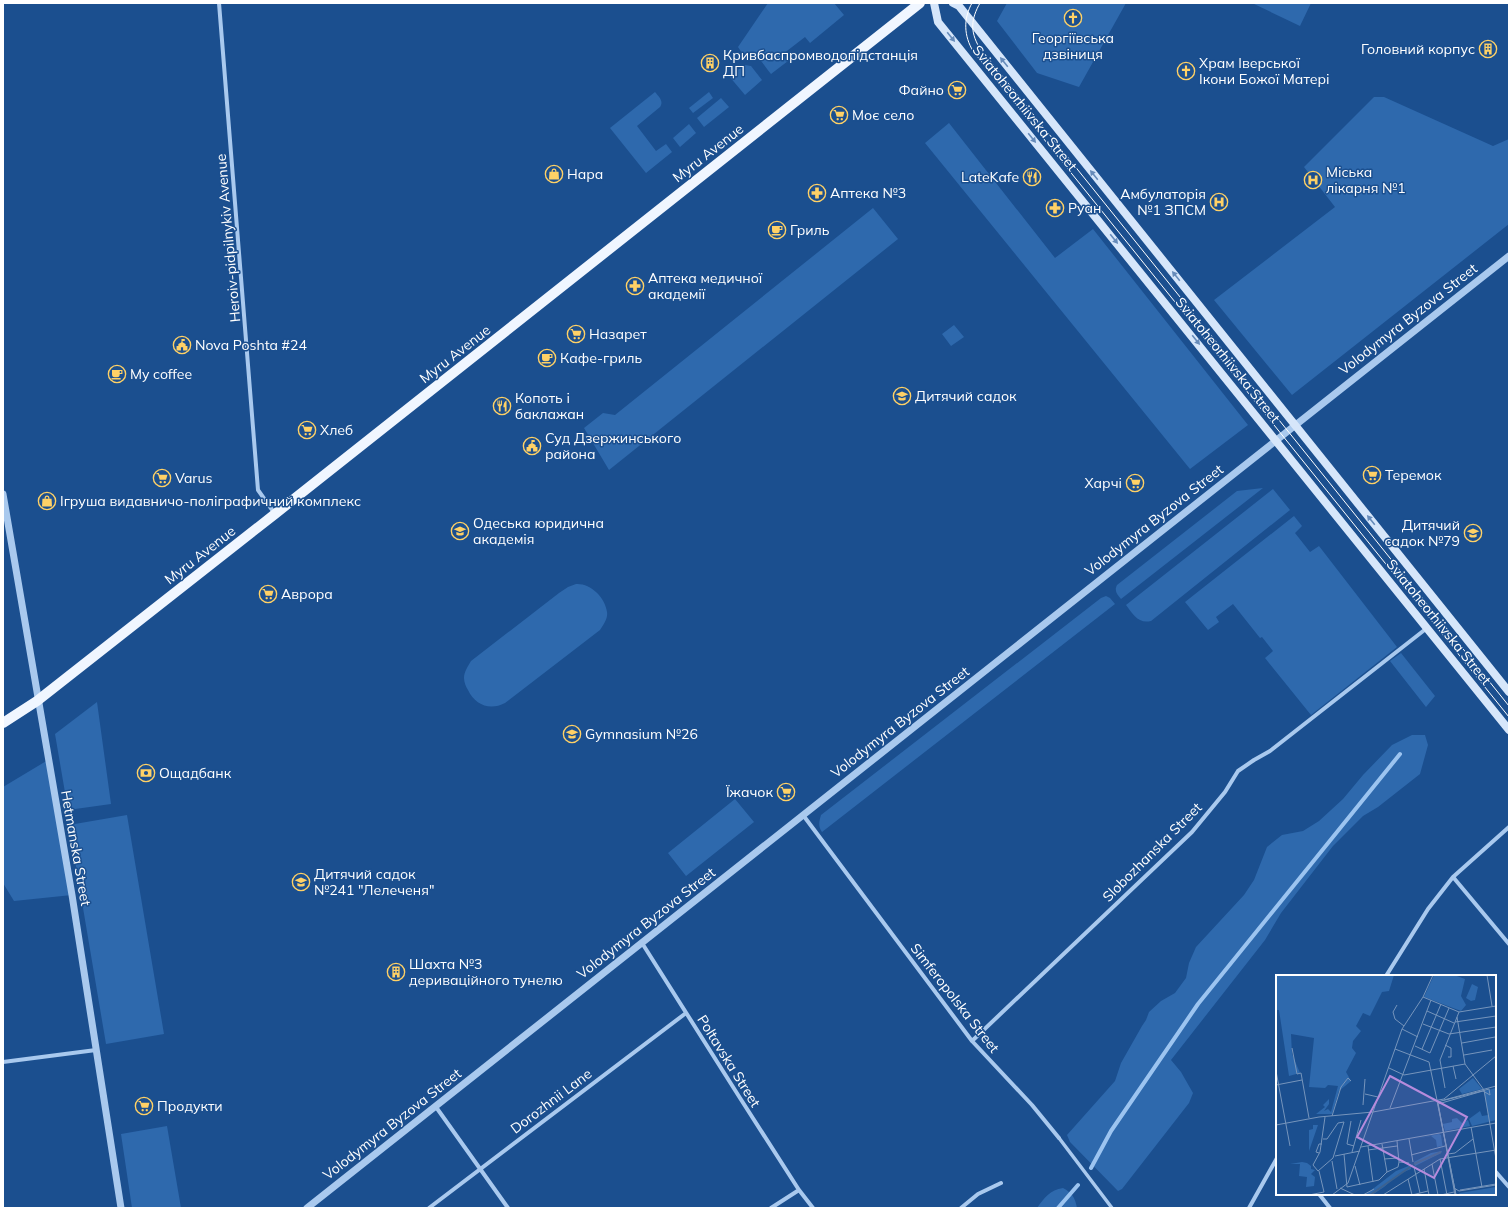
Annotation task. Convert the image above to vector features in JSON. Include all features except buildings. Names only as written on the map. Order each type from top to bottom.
[{"type":"main road","name":"Myru Avenue","points":[[3,723],[38,701],[920,3]]},
{"type":"main road","name":"Sviatoheorhiivska Street","points":[[934,3],[938,22],[1509,730]]},
{"type":"main road","name":"Sviatoheorhiivska Street","points":[[953,3],[959,6],[1509,692]]},
{"type":"street","name":"Heroiv-pidpilnykiv Avenue","points":[[220,3],[258,490],[275,514]]},
{"type":"street","name":"Volodymyra Byzova Street","points":[[307,1208],[1509,256]]},
{"type":"street","name":"Hetmanska Street","points":[[3,494],[72,895],[121,1208]]},
{"type":"street","name":"Slobozhanska Street","points":[[972,1041],[1192,832],[1224,792],[1238,771],[1270,751],[1427,628]]},
{"type":"street","name":"Simferopolska Street","points":[[803,815],[972,1041],[1032,1105],[1112,1208]]},
{"type":"street","points":[[1387,975],[1428,909],[1453,877],[1509,827]]},
{"type":"street","points":[[1453,877],[1509,944]]},
{"type":"street","name":"Poltavska Street","points":[[642,943],[799,1190],[813,1208]]},
{"type":"street","name":"Dorozhnii Lane","points":[[429,1208],[479,1168],[686,1013]]},
{"type":"street","points":[[3,1062],[96,1050]]},
{"type":"street","points":[[436,1107],[508,1208]]},
{"type":"street","points":[[1249,1208],[1276,1160]]},
{"type":"street","points":[[1496,1171],[1509,1187]]},
{"type":"street","points":[[961,1208],[978,1194],[1001,1183]]},
{"type":"street","points":[[771,1208],[799,1190]]},
{"type":"street","points":[[1320,1195],[1330,1208]]},
{"type":"shaded area","points":[[768,3],[834,3],[844,15],[810,43],[805,37],[783,54],[788,61],[771,74],[756,56],[742,53],[738,47]]},
{"type":"shaded area","points":[[1007,3],[1126,3],[1079,87],[1037,73],[997,21]]},
{"type":"shaded area","points":[[1252,3],[1311,3],[1300,26]]},
{"type":"shaded area","points":[[745,65],[751,66],[762,80],[745,95],[729,76]]},
{"type":"shaded area","points":[[655,92],[661,101],[660,107],[637,126],[656,151],[666,144],[672,152],[646,173],[610,128]]},
{"type":"shaded area","points":[[709,92],[713,98],[693,113],[689,108]]},
{"type":"shaded area","points":[[1374,97],[1384,97],[1493,146],[1509,139],[1509,224],[1292,395],[1214,300],[1335,207],[1304,167]]},
{"type":"shaded area","points":[[721,98],[729,107],[704,127],[697,118]]},
{"type":"shaded area","points":[[949,123],[1055,258],[1093,229],[1248,425],[1190,469],[925,143]]},
{"type":"shaded area","points":[[689,124],[696,133],[680,147],[673,138]]},
{"type":"shaded area","points":[[873,208],[898,239],[609,470],[584,428],[603,413],[615,415]]},
{"type":"shaded area","points":[[954,325],[964,337],[951,346],[942,334]]},
{"type":"shaded area","points":[[1263,488],[1121,599],[1118,596],[1116,591],[1117,585],[1237,491]]},
{"type":"shaded area","points":[[1273,489],[1290,510],[1151,621],[1146,622],[1136,618],[1126,605]]},
{"type":"shaded area","points":[[1294,516],[1302,526],[1295,533],[1310,552],[1319,546],[1397,647],[1311,715],[1265,658],[1273,651],[1262,637],[1260,638],[1233,604],[1216,617],[1219,622],[1208,630],[1185,602]]},
{"type":"shaded area","points":[[576,584],[581,584],[591,588],[600,596],[606,606],[607,616],[600,630],[505,703],[489,706],[479,703],[471,695],[464,680],[465,671],[471,661],[559,593]]},
{"type":"shaded area","points":[[1106,596],[1115,604],[822,832],[819,824],[821,815],[1101,598]]},
{"type":"shaded area","points":[[1401,653],[1435,696],[1426,707],[1390,661]]},
{"type":"shaded area","points":[[97,702],[111,804],[68,810],[55,734]]},
{"type":"shaded area","points":[[1412,735],[1425,735],[1428,745],[1420,774],[1378,807],[1363,816],[1333,846],[1281,913],[1265,940],[1171,1060],[1181,1072],[1193,1093],[1189,1103],[1122,1189],[1118,1191],[1070,1142],[1067,1135],[1115,1081],[1121,1063],[1146,1020],[1149,1012],[1161,1001],[1175,993],[1186,978],[1189,963],[1196,947],[1244,895],[1254,880],[1267,847],[1282,835],[1303,831],[1319,821],[1343,799],[1363,775],[1392,745]]},
{"type":"shaded area","points":[[48,760],[72,895],[14,901],[3,883],[3,787]]},
{"type":"shaded area","points":[[735,799],[754,822],[686,876],[668,853]]},
{"type":"shaded area","points":[[127,815],[164,1034],[106,1044],[69,825]]},
{"type":"shaded area","points":[[167,1126],[181,1208],[132,1208],[121,1134]]},
{"type":"shaded area","points":[[1063,1188],[1073,1196],[1077,1208],[1037,1208],[1051,1193]]},
{"type":"waterway","points":[[1091,1168],[1111,1131],[1198,1004],[1400,754]]},
{"type":"waterway","points":[[1058,1208],[1078,1185]]},
{"type":"tram line","points":[[972,3],[967,15],[966,33],[973,51],[1509,717]]},
{"type":"tram line","points":[[980,3],[973,20],[974,36],[979,47],[1509,706]]},
{"type":"place","name":"Георгіївська дзвіниця","points":[[1073,18]]},
{"type":"place","name":"Головний корпус","points":[[1488,49]]},
{"type":"place","name":"Кривбаспромводопідстанція ДП","points":[[710,63]]},
{"type":"place","name":"Храм Іверської Ікони Божої Матері","points":[[1186,71]]},
{"type":"place","name":"Файно","points":[[957,90]]},
{"type":"place","name":"Моє село","points":[[839,115]]},
{"type":"place","name":"Нара","points":[[554,174]]},
{"type":"place","name":"LateKafe","points":[[1032,177]]},
{"type":"place","name":"Міська лікарня №1","points":[[1313,180]]},
{"type":"place","name":"Аптека №3","points":[[817,193]]},
{"type":"place","name":"Амбулаторія №1 ЗПСМ","points":[[1219,202]]},
{"type":"place","name":"Руан","points":[[1055,208]]},
{"type":"place","name":"Гриль","points":[[777,230]]},
{"type":"place","name":"Аптека медичної академії","points":[[635,286]]},
{"type":"place","name":"Назарет","points":[[576,334]]},
{"type":"place","name":"Nova Poshta #24","points":[[182,345]]},
{"type":"place","name":"Кафе-гриль","points":[[547,358]]},
{"type":"place","name":"My coffee","points":[[117,374]]},
{"type":"place","name":"Дитячий садок","points":[[902,396]]},
{"type":"place","name":"Копоть і баклажан","points":[[502,406]]},
{"type":"place","name":"Хлеб","points":[[307,430]]},
{"type":"place","name":"Суд Дзержинського района","points":[[532,446]]},
{"type":"place","name":"Теремок","points":[[1372,475]]},
{"type":"place","name":"Varus","points":[[162,478]]},
{"type":"place","name":"Харчі","points":[[1135,483]]},
{"type":"place","name":"Ігруша видавничо-поліграфичний комплекс","points":[[47,501]]},
{"type":"place","name":"Одеська юридична академія","points":[[460,531]]},
{"type":"place","name":"Дитячий садок №79","points":[[1473,533]]},
{"type":"place","name":"Аврора","points":[[268,594]]},
{"type":"place","name":"Gymnasium №26","points":[[572,734]]},
{"type":"place","name":"Ощадбанк","points":[[146,773]]},
{"type":"place","name":"Їжачок","points":[[786,792]]},
{"type":"place","name":"Дитячий садок №241 \"Лелеченя\"","points":[[301,882]]},
{"type":"place","name":"Шахта №3 дериваційного тунелю","points":[[396,972]]},
{"type":"place","name":"Продукти","points":[[144,1106]]}]
